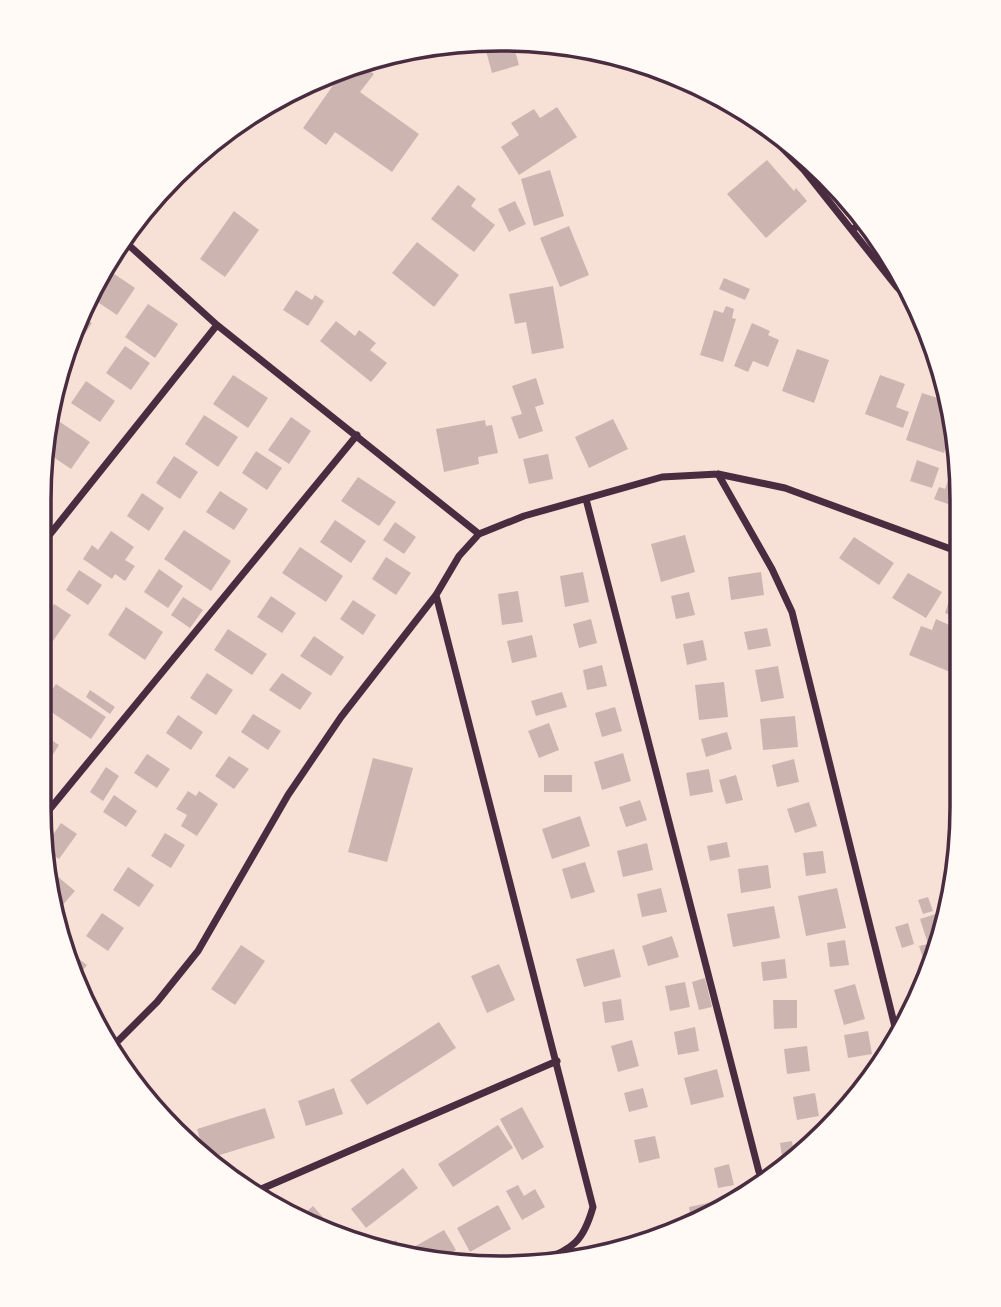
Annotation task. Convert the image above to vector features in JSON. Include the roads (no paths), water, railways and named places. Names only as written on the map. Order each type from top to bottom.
[{"type":"street","points":[[793,159],[894,283]]},
{"type":"street","points":[[852,230],[857,226]]},
{"type":"street","points":[[130,246],[217,325],[479,534]]},
{"type":"street","points":[[51,533],[217,325]]},
{"type":"street","points":[[51,808],[357,435]]},
{"type":"street","points":[[718,474],[772,569],[792,612],[894,1023]]},
{"type":"street","points":[[117,1041],[157,1002],[198,951],[288,795],[341,717],[436,595],[459,556],[479,534],[524,516],[662,477],[718,474],[785,488],[950,549]]},
{"type":"street","points":[[586,499],[760,1172]]},
{"type":"street","points":[[436,595],[593,1207],[586,1230],[570,1248],[563,1252]]},
{"type":"street","points":[[264,1188],[557,1061]]}]
